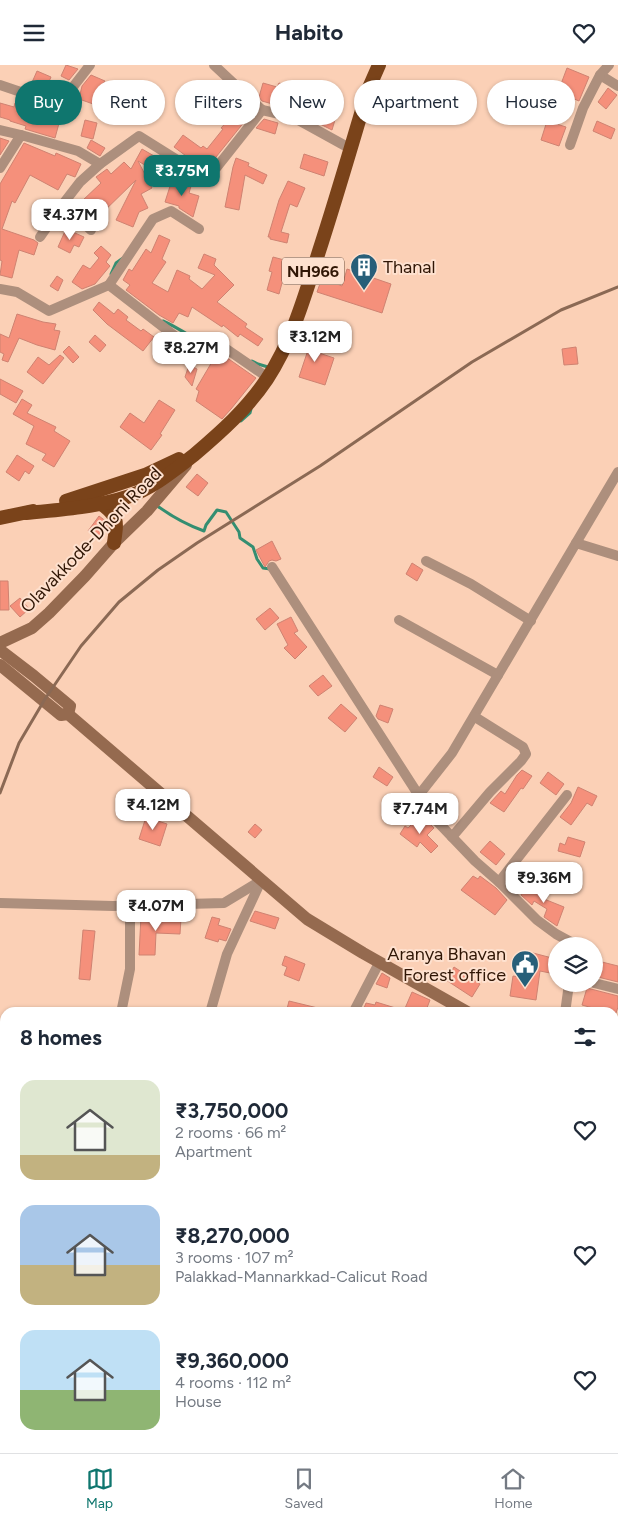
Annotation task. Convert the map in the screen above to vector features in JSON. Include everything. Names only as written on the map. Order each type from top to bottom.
[{"type":"highway","name":"NH966","points":[[26,513],[100,503],[126,497],[150,487],[200,450],[233,421],[255,395],[281,354],[304,301],[368,90],[379,65]]},
{"type":"highway","name":"NH966","points":[[0,519],[88,495],[145,475],[200,450]]},
{"type":"highway","points":[[100,503],[115,515],[117,525],[114,543]]},
{"type":"main road","name":"Olavakkode-Dhoni Road","points":[[0,643],[32,628],[49,613],[114,543],[147,511],[200,450]]},
{"type":"main road","points":[[0,650],[70,706],[68,714]]},
{"type":"main road","points":[[0,665],[61,715],[68,714],[307,919],[458,1007]]},
{"type":"street","points":[[0,85],[59,105],[90,65]]},
{"type":"street","points":[[214,65],[262,110],[293,117],[351,149]]},
{"type":"street","points":[[570,145],[583,108],[600,75],[608,65]]},
{"type":"street","points":[[600,75],[618,86]]},
{"type":"street","points":[[40,237],[80,182],[100,164],[139,136],[204,175],[217,167],[262,110]]},
{"type":"street","points":[[0,130],[78,151],[100,164]]},
{"type":"street","points":[[0,168],[21,135]]},
{"type":"street","points":[[63,204],[91,230]]},
{"type":"street","points":[[0,289],[18,292],[49,311],[109,285],[153,219],[172,211],[198,229]]},
{"type":"street","points":[[109,285],[189,347],[225,349],[268,377]]},
{"type":"street","points":[[419,795],[452,753],[475,717],[618,472]]},
{"type":"street","points":[[576,543],[618,556]]},
{"type":"street","points":[[426,561],[471,584],[531,621]]},
{"type":"street","points":[[272,567],[432,816],[537,920],[562,937]]},
{"type":"street","points":[[400,620],[498,675]]},
{"type":"street","points":[[452,837],[490,792],[526,754],[523,747],[475,717]]},
{"type":"street","points":[[499,882],[567,795]]},
{"type":"street","points":[[0,903],[130,906],[224,903],[262,880]]},
{"type":"street","points":[[212,1007],[227,954],[262,880]]},
{"type":"street","points":[[122,1007],[130,969],[130,906]]},
{"type":"street","points":[[357,1007],[380,963]]},
{"type":"street","points":[[603,985],[618,989]]},
{"type":"street","points":[[567,1007],[568,992]]},
{"type":"building","points":[[66,65],[78,69],[69,80],[61,76]]},
{"type":"building","points":[[567,68],[589,77],[579,101],[575,99],[575,80],[562,80]]},
{"type":"building","points":[[37,71],[51,77],[50,80],[33,80]]},
{"type":"building","points":[[91,75],[103,80],[92,80],[92,104],[82,100],[82,86]]},
{"type":"building","points":[[263,83],[270,85],[270,103],[262,101],[260,94]]},
{"type":"building","points":[[608,88],[617,95],[606,109],[598,102]]},
{"type":"building","points":[[0,103],[14,107],[15,103],[15,123],[0,117]]},
{"type":"building","points":[[264,119],[270,121],[270,125],[277,125],[275,134],[256,128]]},
{"type":"building","points":[[85,120],[92,122],[92,125],[96,125],[93,139],[81,136]]},
{"type":"building","points":[[597,121],[615,129],[611,139],[593,131]]},
{"type":"building","points":[[23,125],[59,125],[55,138],[25,129],[26,126]]},
{"type":"building","points":[[224,125],[242,125],[212,162],[203,167],[174,147],[183,135],[201,148],[203,146],[207,149],[223,129],[221,128]]},
{"type":"building","points":[[322,125],[333,125],[332,130]]},
{"type":"building","points":[[546,125],[566,127],[559,146],[541,140]]},
{"type":"building","points":[[0,138],[9,141],[0,155]]},
{"type":"building","points":[[91,140],[105,148],[100,156],[87,148]]},
{"type":"building","points":[[24,143],[55,156],[56,153],[81,164],[75,177],[67,174],[58,190],[30,175],[15,203],[12,201],[2,229],[38,243],[34,255],[19,250],[12,278],[0,275],[2,261],[0,260],[0,184]]},
{"type":"building","points":[[142,149],[168,164],[162,175],[138,161],[152,188],[141,194],[148,208],[139,212],[133,227],[116,220],[136,180],[98,217],[82,201],[101,183],[96,177],[107,169],[111,174],[124,162],[131,169]]},
{"type":"building","points":[[304,154],[328,162],[324,176],[300,168]]},
{"type":"building","points":[[236,158],[249,163],[248,166],[267,175],[263,184],[245,175],[239,210],[225,207]]},
{"type":"building","points":[[172,180],[191,186],[189,193],[199,196],[193,217],[179,208],[179,206],[165,202]]},
{"type":"building","points":[[288,181],[305,188],[297,207],[290,204],[281,232],[289,234],[287,243],[268,237],[279,200]]},
{"type":"building","points":[[66,229],[84,237],[79,247],[74,245],[70,253],[58,247]]},
{"type":"building","points":[[159,235],[170,240],[162,259],[166,262],[152,283],[168,292],[177,270],[190,276],[189,279],[202,289],[215,275],[198,268],[204,254],[216,259],[214,265],[234,285],[217,302],[247,324],[245,327],[263,339],[258,346],[240,334],[238,337],[223,325],[222,327],[192,307],[188,317],[179,313],[173,323],[126,290],[130,285],[123,280],[129,269],[132,271],[146,249],[151,253]]},
{"type":"building","points":[[101,246],[111,255],[106,262],[110,266],[95,284],[82,289],[72,282],[83,265],[90,269],[99,258],[94,253]]},
{"type":"building","points":[[273,257],[288,261],[279,294],[267,290],[272,272],[269,271]]},
{"type":"building","name":"Thanal","points":[[347,269],[391,284],[382,313],[317,292],[322,278],[342,286]]},
{"type":"building","points":[[57,276],[63,280],[58,291],[50,286]]},
{"type":"building","points":[[99,302],[114,314],[118,309],[128,317],[126,320],[141,331],[143,329],[154,337],[143,351],[107,324],[93,310]]},
{"type":"building","points":[[17,314],[56,324],[54,330],[60,331],[55,350],[19,338],[8,362],[2,360],[4,354],[0,352],[0,334],[9,338]]},
{"type":"building","points":[[95,335],[106,345],[100,352],[89,342]]},
{"type":"building","points":[[301,337],[315,341],[313,351],[334,358],[325,385],[299,377],[308,350],[298,347]]},
{"type":"building","points":[[69,346],[79,357],[73,363],[63,352]]},
{"type":"building","points":[[576,347],[578,364],[564,365],[562,349]]},
{"type":"building","points":[[60,355],[64,358],[43,384],[27,372],[38,357],[49,365]]},
{"type":"building","points":[[216,355],[223,355],[256,378],[222,419],[196,401],[199,391],[196,389]]},
{"type":"building","points":[[189,365],[197,369],[192,386],[185,377]]},
{"type":"building","points":[[0,379],[23,391],[16,403],[0,394]]},
{"type":"building","points":[[22,399],[32,405],[27,413],[56,427],[54,431],[70,441],[54,467],[42,460],[46,454],[26,444],[34,426],[13,414]]},
{"type":"building","points":[[159,400],[175,410],[160,434],[162,435],[151,450],[120,427],[130,413],[144,423]]},
{"type":"building","points":[[17,455],[34,466],[29,474],[25,471],[19,481],[6,472]]},
{"type":"building","points":[[197,474],[208,483],[198,496],[186,487]]},
{"type":"building","points":[[99,516],[107,522],[107,527],[99,539],[88,531]]},
{"type":"building","points":[[272,541],[281,559],[269,561],[265,567],[256,550]]},
{"type":"building","points":[[412,563],[423,570],[417,581],[406,574]]},
{"type":"building","points":[[0,581],[8,581],[9,610],[0,610]]},
{"type":"building","points":[[20,598],[29,609],[20,617],[10,606]]},
{"type":"building","points":[[270,608],[279,618],[265,630],[256,619]]},
{"type":"building","points":[[291,617],[298,631],[294,633],[307,647],[295,659],[284,648],[288,645],[277,624]]},
{"type":"building","points":[[323,675],[332,686],[318,696],[309,686]]},
{"type":"building","points":[[341,704],[357,718],[345,732],[328,718]]},
{"type":"building","points":[[380,705],[393,709],[388,723],[378,719],[376,716]]},
{"type":"building","points":[[379,767],[393,777],[387,786],[373,777]]},
{"type":"building","points":[[522,770],[532,776],[504,812],[490,803],[501,791],[505,794]]},
{"type":"building","points":[[548,772],[564,784],[556,795],[540,783]]},
{"type":"building","points":[[578,787],[597,796],[592,806],[587,803],[571,825],[560,817],[571,803]]},
{"type":"building","points":[[146,817],[167,824],[160,846],[139,839]]},
{"type":"building","points":[[418,818],[425,825],[428,822],[434,828],[427,835],[438,846],[431,853],[420,842],[417,847],[400,834],[405,826],[408,828]]},
{"type":"building","points":[[255,824],[262,830],[255,838],[248,832]]},
{"type":"building","points":[[568,837],[585,842],[580,857],[558,851],[560,843],[565,845]]},
{"type":"building","points":[[490,841],[505,854],[496,865],[480,852]]},
{"type":"building","points":[[473,876],[478,879],[480,876],[496,888],[507,900],[495,915],[461,890]]},
{"type":"building","points":[[528,884],[547,895],[544,899],[564,907],[557,926],[544,917],[547,909],[534,901],[532,905],[521,895]]},
{"type":"building","points":[[255,911],[279,918],[275,929],[250,921]]},
{"type":"building","points":[[141,916],[181,918],[180,934],[156,933],[155,955],[139,955]]},
{"type":"building","points":[[212,917],[220,919],[218,925],[231,929],[226,941],[219,939],[218,942],[205,938]]},
{"type":"building","points":[[83,930],[95,931],[90,980],[79,979]]},
{"type":"building","points":[[533,953],[548,957],[548,973],[540,971],[536,1000],[510,996],[513,976],[527,978]]},
{"type":"building","points":[[285,956],[305,964],[299,981],[284,975],[287,967],[282,965]]},
{"type":"building","points":[[603,962],[618,966],[618,982],[603,978]]},
{"type":"building","points":[[454,967],[480,984],[472,997],[446,980]]},
{"type":"building","points":[[382,973],[390,978],[387,988],[376,984]]},
{"type":"building","points":[[412,992],[430,1000],[427,1007],[406,1007]]},
{"type":"building","points":[[586,992],[602,992],[618,996],[618,1007],[589,1007],[582,1005]]},
{"type":"building","points":[[289,1001],[314,1007],[288,1007]]},
{"type":"building","points":[[376,1002],[392,1007],[364,1007],[366,1003],[375,1005]]},
{"type":"waterway","points":[[111,274],[116,263],[123,258]]},
{"type":"waterway","points":[[163,321],[202,343],[206,343]]},
{"type":"waterway","points":[[252,361],[268,367]]},
{"type":"waterway","points":[[241,421],[250,413],[251,409]]},
{"type":"waterway","points":[[156,505],[179,520],[204,531],[217,510],[226,512],[239,532],[240,538],[253,547],[257,559],[263,568],[270,569]]},
{"type":"railway","points":[[0,793],[19,743],[45,699],[81,646],[119,602],[158,570],[197,543],[320,466],[472,362],[561,310],[618,287]]},
{"type":"place","name":"Thanal","points":[[364,291]]},
{"type":"place","name":"Aranya Bhavan Forest office","points":[[525,988]]}]
